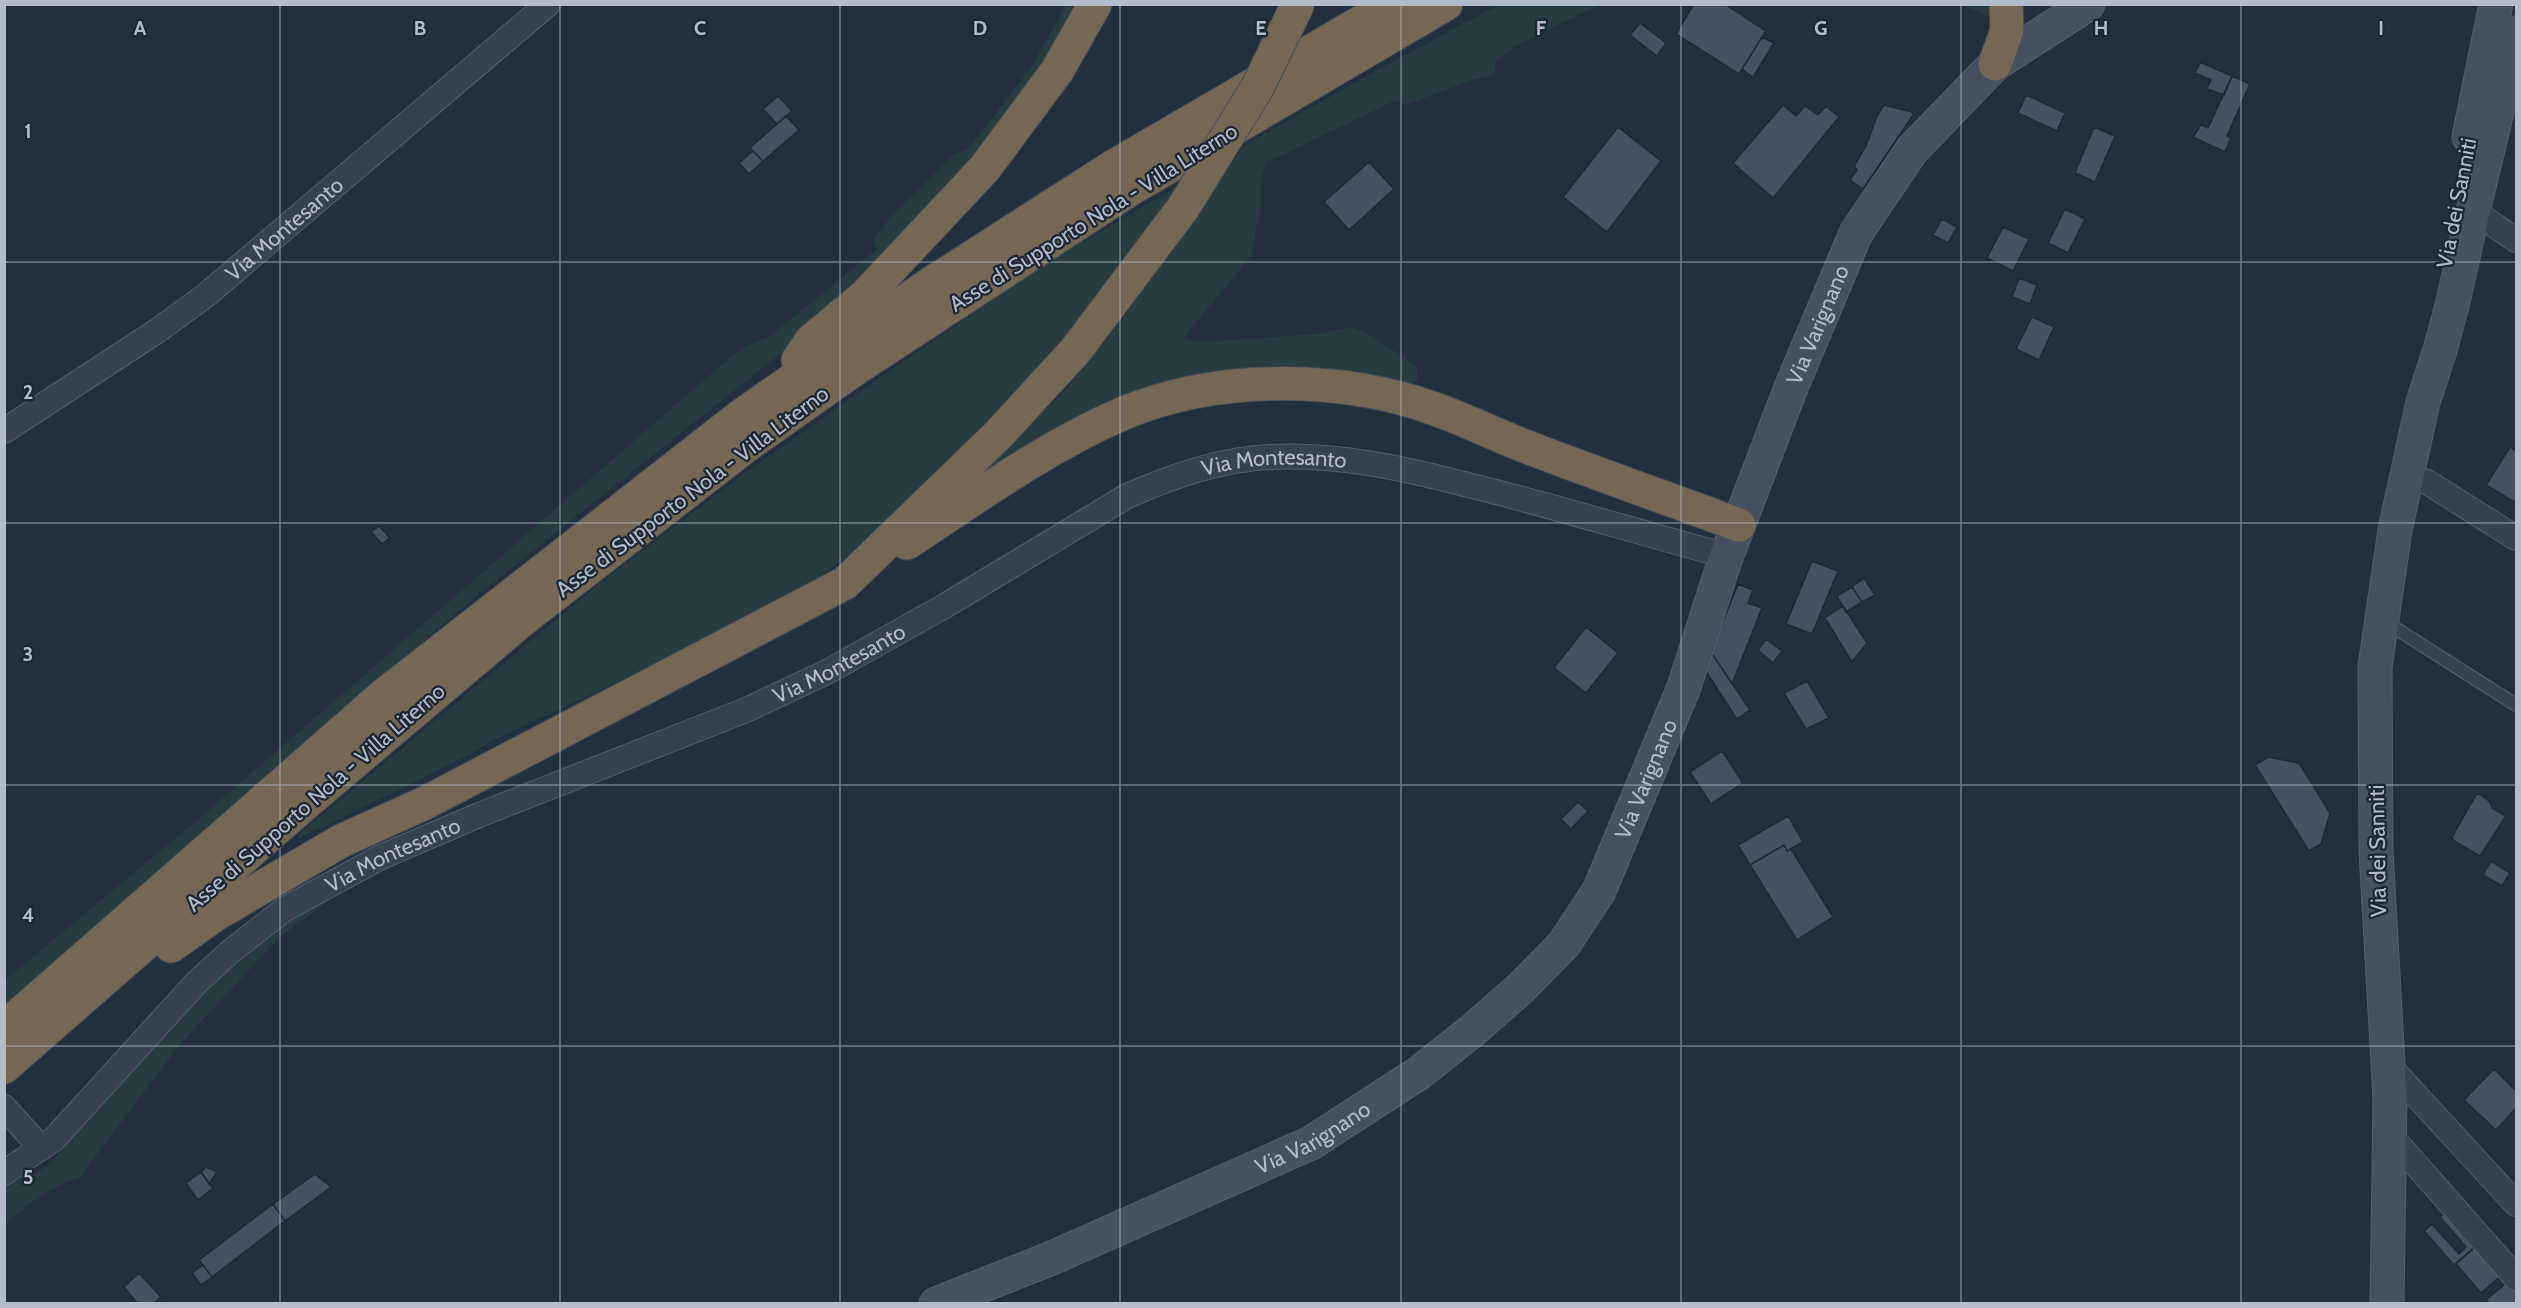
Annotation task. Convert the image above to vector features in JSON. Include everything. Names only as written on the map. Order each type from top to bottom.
[{"type":"highway","points":[[776,391],[811,341],[865,296],[985,168],[1057,71],[1095,4]]},
{"type":"highway","points":[[845,583],[999,434],[1076,350],[1183,208],[1257,88],[1298,4]]},
{"type":"highway","name":"Asse di Supporto Nola - Villa Literno","points":[[4,1028],[384,695],[742,415],[927,286],[1114,166],[1392,4]]},
{"type":"highway","name":"Asse di Supporto Nola - Villa Literno","points":[[4,1067],[307,802],[521,621],[746,446],[855,369],[1129,190],[1446,4]]},
{"type":"highway","points":[[1995,64],[2007,30],[2006,4]]},
{"type":"highway","points":[[99,985],[131,975],[213,916],[341,841],[425,803],[845,583],[1055,447],[1125,413],[1195,391],[1266,383],[1364,390],[1434,408],[1527,447],[1739,525]]},
{"type":"main road","name":"Via Varignano","points":[[936,1304],[1052,1257],[1311,1143],[1419,1073],[1521,988],[1564,944],[1599,891],[1684,687],[1727,556],[1790,390],[1856,233],[1912,150],[1995,64],[2088,4]]},
{"type":"main road","name":"Via dei Sanniti","points":[[2423,402],[2425,358],[2496,4]]},
{"type":"main road","name":"Via dei Sanniti","points":[[2387,1304],[2390,1135],[2376,851],[2375,667],[2395,530],[2423,402],[2448,321],[2472,211],[2517,33]]},
{"type":"street","name":"Via Montesanto","points":[[4,431],[157,331],[197,302],[548,4]]},
{"type":"street","points":[[2472,211],[2517,240]]},
{"type":"street","name":"Via Montesanto","points":[[4,1173],[60,1133],[99,1087],[197,982],[231,951],[285,909],[379,858],[479,814],[746,710],[827,672],[943,607],[1127,496],[1158,483],[1215,465],[1270,457],[1374,462],[1498,492],[1727,556]]},
{"type":"street","points":[[2407,475],[2427,482],[2517,538]]},
{"type":"street","points":[[2388,1066],[2517,1204]]},
{"type":"street","points":[[4,1107],[41,1148]]},
{"type":"street","points":[[2390,1135],[2517,1278]]},
{"type":"lane","points":[[2381,619],[2517,705]]},
{"type":"green space","points":[[1066,5],[1086,5],[1014,115],[849,299],[458,611],[5,1007],[5,980],[195,822],[733,355],[770,336],[877,249],[873,241],[889,219],[955,154],[969,148],[1032,66]]},
{"type":"green space","points":[[1499,5],[1599,5],[1515,46],[1496,62],[1494,75],[1475,79],[1405,105],[1396,100],[1266,163],[1261,179],[1261,205],[1251,256],[1185,336],[1191,341],[1203,342],[1317,334],[1351,327],[1363,331],[1417,368],[1418,377],[1411,388],[1251,376],[968,482],[1064,392],[1117,326],[1243,146],[1388,64]]},
{"type":"green space","points":[[1963,5],[1995,5],[1996,19]]},
{"type":"green space","points":[[1180,185],[1119,274],[1003,412],[901,512],[840,562],[803,588],[732,627],[490,742],[467,756],[300,838],[298,835],[599,584],[737,479],[1047,263]]},
{"type":"green space","points":[[318,898],[329,900],[278,939],[180,1044],[80,1177],[40,1197],[5,1225],[5,1184],[34,1174],[49,1165],[179,1006]]},
{"type":"building","points":[[1694,4],[1725,4],[1766,31],[1739,74],[1676,34]]},
{"type":"building","points":[[1640,23],[1666,43],[1657,56],[1630,35]]},
{"type":"building","points":[[1762,37],[1774,43],[1753,77],[1742,69]]},
{"type":"building","points":[[2200,62],[2232,76],[2224,95],[2207,89],[2211,80],[2195,73]]},
{"type":"building","points":[[2232,76],[2250,84],[2227,136],[2231,138],[2225,152],[2193,137],[2201,125],[2208,128]]},
{"type":"building","points":[[2026,95],[2065,113],[2057,131],[2018,113]]},
{"type":"building","points":[[778,96],[792,111],[777,124],[763,109]]},
{"type":"building","points":[[1783,105],[1796,116],[1805,106],[1818,115],[1826,106],[1839,117],[1773,198],[1733,163]]},
{"type":"building","points":[[1884,105],[1912,112],[1913,115],[1863,189],[1850,180],[1857,170],[1854,166],[1866,146],[1877,116]]},
{"type":"building","points":[[786,116],[799,130],[763,161],[750,148]]},
{"type":"building","points":[[1618,127],[1661,161],[1607,232],[1563,197]]},
{"type":"building","points":[[2094,127],[2115,136],[2095,182],[2075,173]]},
{"type":"building","points":[[753,151],[763,161],[749,174],[739,163]]},
{"type":"building","points":[[1369,162],[1394,189],[1349,230],[1324,202]]},
{"type":"building","points":[[2065,209],[2085,219],[2068,253],[2048,243]]},
{"type":"building","points":[[1942,219],[1957,227],[1948,243],[1933,235]]},
{"type":"building","points":[[2003,227],[2029,239],[2013,271],[1987,258]]},
{"type":"building","points":[[2019,278],[2037,285],[2030,304],[2012,297]]},
{"type":"building","points":[[2032,317],[2054,327],[2039,360],[2016,349]]},
{"type":"building","points":[[2510,447],[2516,451],[2516,503],[2486,485]]},
{"type":"building","points":[[379,526],[390,538],[382,544],[371,532]]},
{"type":"building","points":[[1812,561],[1838,571],[1812,634],[1786,624]]},
{"type":"building","points":[[1864,578],[1875,595],[1862,602],[1852,587]]},
{"type":"building","points":[[1738,584],[1753,590],[1748,603],[1762,608],[1732,684],[1711,652]]},
{"type":"building","points":[[1852,587],[1862,602],[1846,612],[1837,596]]},
{"type":"building","points":[[1843,606],[1867,643],[1852,662],[1825,618]]},
{"type":"building","points":[[1586,627],[1618,653],[1586,693],[1554,668]]},
{"type":"building","points":[[1766,639],[1782,651],[1773,663],[1758,650]]},
{"type":"building","points":[[1711,652],[1750,710],[1737,719],[1701,664]]},
{"type":"building","points":[[1807,681],[1829,718],[1806,729],[1784,693]]},
{"type":"building","points":[[1722,751],[1743,783],[1711,804],[1690,772]]},
{"type":"building","points":[[2268,757],[2299,763],[2330,813],[2321,844],[2309,851],[2255,765]]},
{"type":"building","points":[[2480,794],[2490,802],[2492,808],[2506,816],[2480,856],[2454,841],[2452,837],[2476,795]]},
{"type":"building","points":[[1578,802],[1588,811],[1571,829],[1561,819]]},
{"type":"building","points":[[1788,816],[1803,842],[1787,851],[1784,845],[1750,865],[1738,845]]},
{"type":"building","points":[[1784,845],[1787,851],[1791,849],[1833,917],[1797,940],[1750,865]]},
{"type":"building","points":[[2491,861],[2510,873],[2502,886],[2483,875]]},
{"type":"building","points":[[2494,1069],[2516,1091],[2516,1108],[2496,1130],[2464,1100]]},
{"type":"building","points":[[206,1167],[217,1172],[209,1184],[201,1172]]},
{"type":"building","points":[[201,1172],[213,1188],[198,1200],[186,1183]]},
{"type":"building","points":[[315,1174],[331,1187],[285,1221],[273,1204]]},
{"type":"building","points":[[273,1204],[285,1221],[212,1277],[199,1260]]},
{"type":"building","points":[[2448,1210],[2478,1244],[2454,1265],[2424,1231],[2432,1224],[2459,1254],[2466,1247],[2440,1217]]},
{"type":"building","points":[[2479,1244],[2504,1273],[2481,1293],[2456,1264]]},
{"type":"building","points":[[203,1265],[212,1277],[201,1285],[192,1273]]},
{"type":"building","points":[[139,1273],[161,1297],[153,1304],[138,1304],[124,1287]]},
{"type":"building","points":[[2510,1280],[2516,1287],[2516,1304],[2490,1304],[2486,1300]]}]
